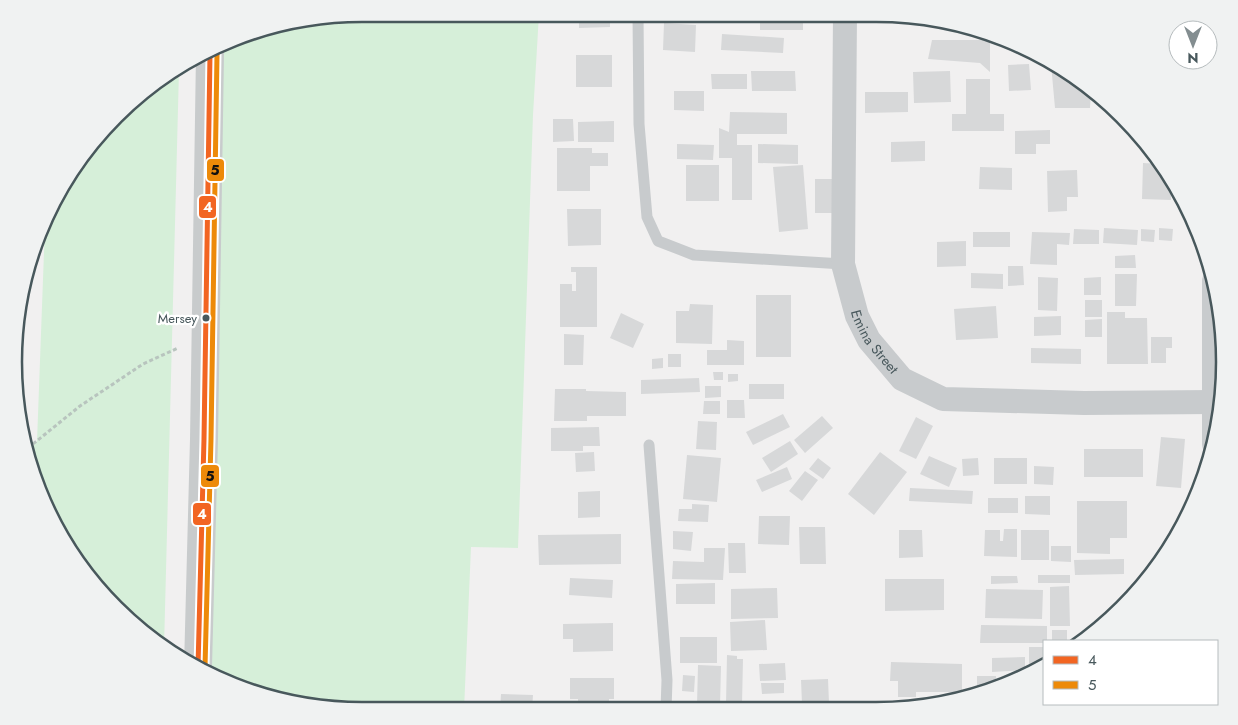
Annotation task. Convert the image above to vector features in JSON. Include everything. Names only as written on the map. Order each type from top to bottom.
[{"type":"main road","points":[[198,660],[210,59]]},
{"type":"street","name":"Emina Street","points":[[845,22],[843,264],[858,316],[869,340],[902,379],[943,399],[1084,403],[1213,402]]},
{"type":"street","points":[[1214,329],[1214,396]]},
{"type":"lane","points":[[638,22],[639,124],[647,217],[658,241],[694,255],[843,264]]},
{"type":"lane","points":[[649,445],[667,680],[666,702]]},
{"type":"path","points":[[33,444],[80,406],[143,364],[206,335]]},
{"type":"green space","points":[[362,22],[539,22],[533,115],[518,548],[471,547],[464,702],[340,702],[318,700],[275,691],[253,684],[232,677],[198,660],[210,59],[232,48],[275,34],[318,25]]},
{"type":"green space","points":[[179,77],[164,638],[122,603],[107,587],[80,551],[48,493],[33,446],[37,442],[44,243],[48,232],[68,192],[107,138],[138,107]]},
{"type":"building","points":[[579,22],[610,22],[610,27],[579,28]]},
{"type":"building","points":[[760,22],[803,22],[803,30],[760,30]]},
{"type":"building","points":[[664,23],[696,25],[695,52],[663,50]]},
{"type":"building","points":[[722,34],[784,38],[783,53],[721,50]]},
{"type":"building","points":[[932,40],[982,40],[990,43],[990,72],[980,63],[928,59]]},
{"type":"building","points":[[576,55],[612,55],[612,87],[576,87]]},
{"type":"building","points":[[1029,64],[1031,90],[1009,91],[1008,65]]},
{"type":"building","points":[[751,71],[795,71],[796,91],[752,91]]},
{"type":"building","points":[[950,71],[951,102],[914,103],[913,72]]},
{"type":"building","points":[[1052,72],[1090,100],[1090,108],[1055,108]]},
{"type":"building","points":[[711,74],[747,74],[747,89],[712,89]]},
{"type":"building","points":[[966,79],[990,79],[990,114],[1004,114],[1004,131],[952,131],[952,114],[966,114]]},
{"type":"building","points":[[674,91],[704,91],[704,111],[674,110]]},
{"type":"building","points":[[865,92],[908,92],[908,112],[865,113]]},
{"type":"building","points":[[730,112],[787,113],[787,134],[737,134],[737,145],[752,145],[752,200],[732,200],[732,158],[719,158],[719,128],[729,132]]},
{"type":"building","points":[[553,119],[573,119],[574,141],[553,142]]},
{"type":"building","points":[[614,121],[614,142],[578,142],[578,122]]},
{"type":"building","points":[[1050,130],[1050,144],[1036,144],[1036,154],[1015,154],[1015,131]]},
{"type":"building","points":[[925,141],[925,161],[891,162],[891,142]]},
{"type":"building","points":[[677,144],[714,145],[713,160],[677,159]]},
{"type":"building","points":[[758,144],[798,145],[798,164],[758,163]]},
{"type":"building","points":[[557,148],[592,148],[592,153],[608,153],[608,166],[590,166],[590,191],[557,191]]},
{"type":"building","points":[[1143,163],[1150,163],[1170,193],[1171,200],[1142,199]]},
{"type":"building","points":[[686,165],[719,165],[719,201],[686,201]]},
{"type":"building","points":[[803,165],[808,229],[779,232],[773,167]]},
{"type":"building","points":[[980,167],[1012,168],[1012,190],[979,189]]},
{"type":"building","points":[[1077,170],[1078,197],[1067,197],[1067,211],[1048,212],[1047,171]]},
{"type":"building","points":[[815,179],[832,179],[832,213],[815,213]]},
{"type":"building","points":[[567,209],[601,209],[601,245],[568,246]]},
{"type":"building","points":[[1104,228],[1138,230],[1137,245],[1103,243]]},
{"type":"building","points":[[1159,228],[1173,229],[1172,241],[1159,240]]},
{"type":"building","points":[[1074,229],[1099,230],[1099,244],[1073,244]]},
{"type":"building","points":[[1141,229],[1155,230],[1154,242],[1141,241]]},
{"type":"building","points":[[973,232],[1010,232],[1010,247],[973,247]]},
{"type":"building","points":[[1032,232],[1070,233],[1069,245],[1057,244],[1057,265],[1030,264]]},
{"type":"building","points":[[966,241],[966,266],[937,267],[937,242]]},
{"type":"building","points":[[1135,255],[1136,268],[1115,268],[1115,256]]},
{"type":"building","points":[[1008,266],[1023,266],[1024,285],[1008,286]]},
{"type":"building","points":[[571,267],[597,267],[597,327],[560,327],[560,284],[572,284],[572,291],[576,291],[576,272],[571,272]]},
{"type":"building","points":[[971,273],[1003,274],[1003,289],[971,288]]},
{"type":"building","points":[[1115,274],[1137,274],[1136,306],[1115,306]]},
{"type":"building","points":[[1038,277],[1058,278],[1057,311],[1038,310]]},
{"type":"building","points":[[1101,277],[1101,295],[1084,295],[1084,278]]},
{"type":"building","points":[[756,295],[791,295],[791,357],[756,357]]},
{"type":"building","points":[[1085,300],[1102,300],[1102,317],[1085,317]]},
{"type":"building","points":[[690,304],[713,305],[712,344],[676,343],[676,311],[689,311]]},
{"type":"building","points":[[996,306],[998,338],[956,340],[954,309]]},
{"type":"building","points":[[1107,312],[1125,312],[1125,318],[1147,318],[1148,364],[1107,364]]},
{"type":"building","points":[[621,313],[644,324],[633,348],[610,338]]},
{"type":"building","points":[[1061,316],[1061,335],[1034,336],[1034,317]]},
{"type":"building","points":[[1102,319],[1102,337],[1085,337],[1085,320]]},
{"type":"building","points":[[564,334],[584,335],[583,365],[564,365]]},
{"type":"building","points":[[1151,337],[1172,337],[1172,348],[1166,348],[1166,363],[1151,363]]},
{"type":"building","points":[[727,340],[744,341],[744,365],[707,365],[707,350],[727,350]]},
{"type":"building","points":[[1031,348],[1081,349],[1081,364],[1031,363]]},
{"type":"building","points":[[668,354],[681,354],[681,367],[668,367]]},
{"type":"building","points":[[663,358],[663,368],[652,369],[652,359]]},
{"type":"building","points":[[713,372],[723,372],[723,380],[714,380]]},
{"type":"building","points":[[728,374],[738,374],[738,381],[728,382]]},
{"type":"building","points":[[699,378],[700,392],[641,394],[641,380]]},
{"type":"building","points":[[749,384],[784,384],[784,399],[749,399]]},
{"type":"building","points":[[705,386],[721,386],[721,397],[705,398]]},
{"type":"building","points":[[555,389],[626,392],[626,416],[587,416],[587,421],[554,421]]},
{"type":"building","points":[[727,400],[744,400],[745,418],[727,418]]},
{"type":"building","points":[[704,401],[720,401],[720,414],[703,414]]},
{"type":"building","points":[[783,414],[790,427],[753,445],[746,432]]},
{"type":"building","points":[[822,416],[833,428],[805,453],[794,440]]},
{"type":"building","points":[[916,417],[933,426],[916,459],[899,451]]},
{"type":"building","points":[[698,421],[717,422],[716,450],[696,449]]},
{"type":"building","points":[[599,427],[600,446],[583,446],[583,451],[551,451],[551,428]]},
{"type":"building","points":[[1161,437],[1185,439],[1181,488],[1156,486]]},
{"type":"building","points":[[790,441],[798,454],[771,472],[762,458]]},
{"type":"building","points":[[1084,449],[1143,449],[1143,477],[1084,477]]},
{"type":"building","points":[[594,452],[595,471],[576,472],[575,453]]},
{"type":"building","points":[[880,452],[907,472],[874,515],[848,494]]},
{"type":"building","points":[[687,455],[721,458],[717,502],[683,499]]},
{"type":"building","points":[[929,456],[957,468],[949,487],[920,474]]},
{"type":"building","points":[[818,458],[831,468],[823,479],[809,469]]},
{"type":"building","points":[[978,458],[979,475],[963,476],[962,459]]},
{"type":"building","points":[[994,458],[1027,458],[1027,484],[994,484]]},
{"type":"building","points":[[1034,466],[1054,467],[1053,485],[1034,484]]},
{"type":"building","points":[[787,467],[792,479],[762,492],[756,480]]},
{"type":"building","points":[[805,471],[818,480],[802,501],[789,491]]},
{"type":"building","points":[[910,488],[973,491],[972,504],[909,501]]},
{"type":"building","points":[[600,491],[600,517],[578,518],[578,492]]},
{"type":"building","points":[[1025,496],[1050,496],[1050,515],[1025,514]]},
{"type":"building","points":[[988,498],[1018,498],[1018,513],[988,513]]},
{"type":"building","points":[[1077,501],[1127,501],[1127,538],[1110,538],[1110,554],[1077,553]]},
{"type":"building","points":[[692,504],[709,505],[708,522],[678,521],[679,509],[692,509]]},
{"type":"building","points":[[759,516],[790,516],[789,545],[758,544]]},
{"type":"building","points":[[799,527],[825,527],[826,564],[800,564]]},
{"type":"building","points":[[1004,529],[1017,529],[1017,557],[984,556],[985,530],[1000,530],[1000,541],[1003,541]]},
{"type":"building","points":[[899,530],[922,530],[923,557],[899,558]]},
{"type":"building","points":[[1021,530],[1049,530],[1049,560],[1021,560]]},
{"type":"building","points":[[673,531],[693,532],[691,551],[673,549]]},
{"type":"building","points":[[621,534],[621,564],[539,565],[538,535]]},
{"type":"building","points":[[728,543],[745,543],[746,573],[729,573]]},
{"type":"building","points":[[1051,546],[1071,546],[1071,562],[1051,561]]},
{"type":"building","points":[[704,548],[725,548],[723,580],[672,579],[673,561],[704,562]]},
{"type":"building","points":[[1124,559],[1124,574],[1075,575],[1074,560]]},
{"type":"building","points":[[1038,575],[1070,575],[1070,583],[1038,583]]},
{"type":"building","points":[[991,576],[1017,576],[1018,583],[991,584]]},
{"type":"building","points":[[570,578],[613,580],[612,598],[569,595]]},
{"type":"building","points":[[885,579],[944,579],[944,610],[885,611]]},
{"type":"building","points":[[715,583],[715,604],[676,604],[676,584]]},
{"type":"building","points":[[1069,586],[1070,626],[1050,626],[1050,587]]},
{"type":"building","points":[[777,588],[778,618],[731,619],[731,589]]},
{"type":"building","points":[[986,589],[1043,590],[1042,619],[985,618]]},
{"type":"building","points":[[765,620],[767,650],[731,651],[730,622]]},
{"type":"building","points":[[613,623],[613,651],[573,652],[573,639],[563,639],[563,624]]},
{"type":"building","points":[[981,625],[1047,626],[1047,640],[1043,640],[1043,643],[980,643]]},
{"type":"building","points":[[1052,630],[1067,630],[1067,640],[1052,640]]},
{"type":"building","points":[[680,637],[717,637],[717,663],[680,663]]},
{"type":"building","points":[[1029,647],[1043,647],[1043,658],[1029,666]]},
{"type":"building","points":[[727,655],[737,656],[737,659],[743,659],[742,702],[726,702]]},
{"type":"building","points":[[1025,657],[1025,668],[1019,670],[992,672],[992,658]]},
{"type":"building","points":[[891,662],[962,664],[962,691],[959,692],[916,692],[916,697],[898,697],[898,681],[890,681]]},
{"type":"building","points":[[785,663],[786,680],[760,681],[759,664]]},
{"type":"building","points":[[698,665],[721,666],[720,702],[697,702]]},
{"type":"building","points":[[683,675],[695,676],[694,692],[682,691]]},
{"type":"building","points":[[977,676],[996,676],[996,680],[977,687]]},
{"type":"building","points":[[570,678],[614,678],[614,699],[609,699],[609,702],[578,702],[578,699],[570,699]]},
{"type":"building","points":[[828,679],[829,702],[802,702],[801,680]]},
{"type":"building","points":[[761,683],[784,683],[784,693],[762,694]]},
{"type":"building","points":[[501,694],[533,695],[533,702],[500,702]]},
{"type":"transit line","name":"5","points":[[205,664],[211,439],[217,56]]},
{"type":"transit line","name":"4","points":[[198,660],[210,59]]},
{"type":"place","name":"Mersey","points":[[206,318]]}]
